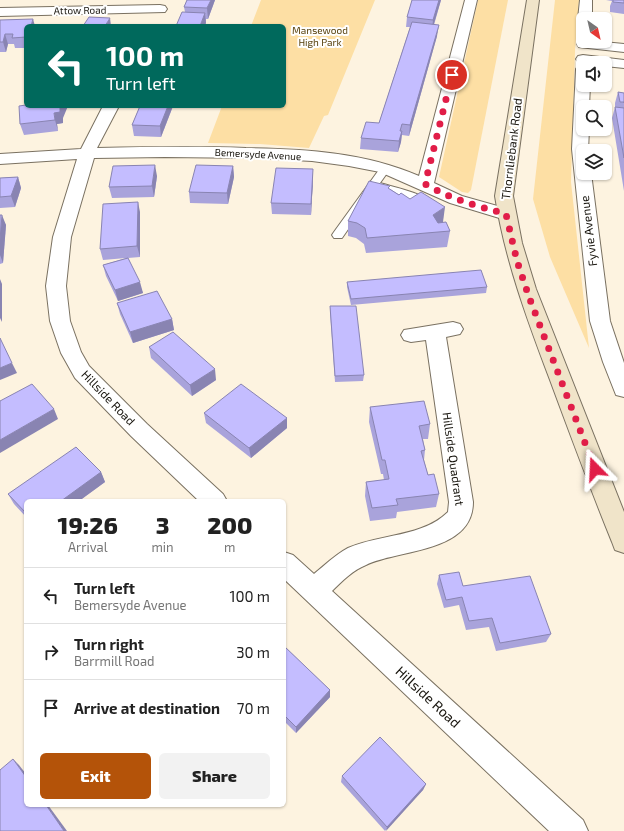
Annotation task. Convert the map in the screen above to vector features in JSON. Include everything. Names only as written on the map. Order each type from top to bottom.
[{"type":"main road","name":"Thornliebank Road","points":[[533,0],[504,196],[506,214],[517,261],[534,313],[623,536]]},
{"type":"street","points":[[425,184],[471,0]]},
{"type":"street","points":[[585,12],[586,0]]},
{"type":"street","name":"Attow Road","points":[[0,12],[160,10]]},
{"type":"street","points":[[612,46],[624,48]]},
{"type":"street","points":[[612,64],[624,64]]},
{"type":"street","name":"Fyvie Avenue","points":[[582,92],[580,149],[600,321],[613,362],[624,389]]},
{"type":"street","name":"Hillside Road","points":[[110,108],[87,153],[62,237],[56,286],[60,322],[71,353],[82,372],[139,430],[213,499]]},
{"type":"street","name":"Bemersyde Avenue","points":[[0,160],[87,153],[177,151],[266,153],[332,158],[369,164],[385,169],[425,184],[440,193],[463,202],[506,214]]},
{"type":"street","name":"Hillside Quadrant","points":[[314,590],[341,567],[357,557],[442,532],[454,523],[460,515],[461,502],[444,330],[411,335]]},
{"type":"street","name":"Hillside Road","points":[[286,565],[572,831]]},
{"type":"lane","points":[[338,235],[385,169]]},
{"type":"lane","points":[[373,184],[412,197],[426,204]]},
{"type":"green space","name":"Mansewood High Park","points":[[261,0],[375,0],[328,115],[324,116],[309,148],[260,144],[208,143],[221,108],[286,108],[286,24],[252,24]]},
{"type":"green space","points":[[478,0],[508,0],[471,190],[468,193],[462,192],[439,177]]},
{"type":"green space","points":[[555,0],[579,0],[578,12],[576,12],[571,182],[589,348],[550,257],[533,199]]},
{"type":"building","points":[[187,0],[211,0],[207,8],[184,7]]},
{"type":"building","points":[[412,0],[439,0],[433,20],[407,17]]},
{"type":"building","points":[[613,0],[624,0],[624,3],[613,2]]},
{"type":"building","points":[[182,12],[205,13],[201,24],[177,24]]},
{"type":"building","points":[[89,17],[110,18],[106,24],[84,24]]},
{"type":"building","points":[[33,19],[32,24],[24,24],[24,37],[12,38],[13,34],[5,34],[3,42],[0,42],[0,20]]},
{"type":"building","points":[[412,22],[439,25],[410,125],[402,124],[400,131],[402,131],[399,141],[361,138],[366,122],[379,123]]},
{"type":"building","points":[[618,92],[624,93],[624,102],[620,102]]},
{"type":"building","points":[[24,105],[24,108],[60,108],[60,112],[54,113],[55,120],[20,124],[19,106]]},
{"type":"building","points":[[615,107],[624,108],[624,158]]},
{"type":"building","points":[[139,108],[167,108],[160,126],[132,125]]},
{"type":"building","points":[[155,165],[152,186],[109,187],[113,166]]},
{"type":"building","points":[[196,165],[233,166],[227,193],[189,192]]},
{"type":"building","points":[[276,168],[313,169],[311,204],[271,203]]},
{"type":"building","points":[[18,177],[11,196],[0,197],[0,178]]},
{"type":"building","points":[[369,181],[390,186],[388,188],[399,195],[401,193],[410,199],[421,192],[445,207],[433,215],[438,223],[446,222],[450,231],[367,238],[365,228],[357,223],[348,221]]},
{"type":"building","points":[[138,202],[137,246],[100,249],[103,204]]},
{"type":"building","points":[[0,215],[2,215],[0,240]]},
{"type":"building","points":[[128,258],[140,282],[115,290],[103,265]]},
{"type":"building","points":[[481,270],[487,287],[351,299],[347,282]]},
{"type":"building","points":[[157,291],[172,319],[130,332],[117,303]]},
{"type":"building","points":[[330,306],[356,306],[364,375],[335,376]]},
{"type":"building","points":[[173,332],[215,369],[190,385],[149,347]]},
{"type":"building","points":[[0,338],[12,363],[0,368]]},
{"type":"building","points":[[32,384],[54,409],[0,440],[0,401]]},
{"type":"building","points":[[241,384],[287,418],[249,448],[204,413]]},
{"type":"building","points":[[424,401],[430,424],[419,426],[425,450],[421,451],[428,475],[434,474],[439,494],[396,499],[398,505],[372,508],[366,482],[389,479],[385,460],[382,460],[370,407]]},
{"type":"building","points":[[76,447],[101,472],[64,499],[24,499],[24,511],[8,494]]},
{"type":"building","points":[[459,572],[463,586],[530,576],[551,634],[500,643],[492,618],[469,621],[462,597],[446,600],[439,575]]},
{"type":"building","points":[[286,648],[330,690],[296,727],[286,717]]},
{"type":"building","points":[[380,737],[426,784],[387,827],[342,776]]},
{"type":"building","points":[[13,759],[24,774],[24,807],[47,807],[64,831],[0,831],[0,770]]},
{"type":"route","points":[[452,75],[425,184],[440,193],[463,202],[506,214],[517,261],[538,323],[595,469]]}]
